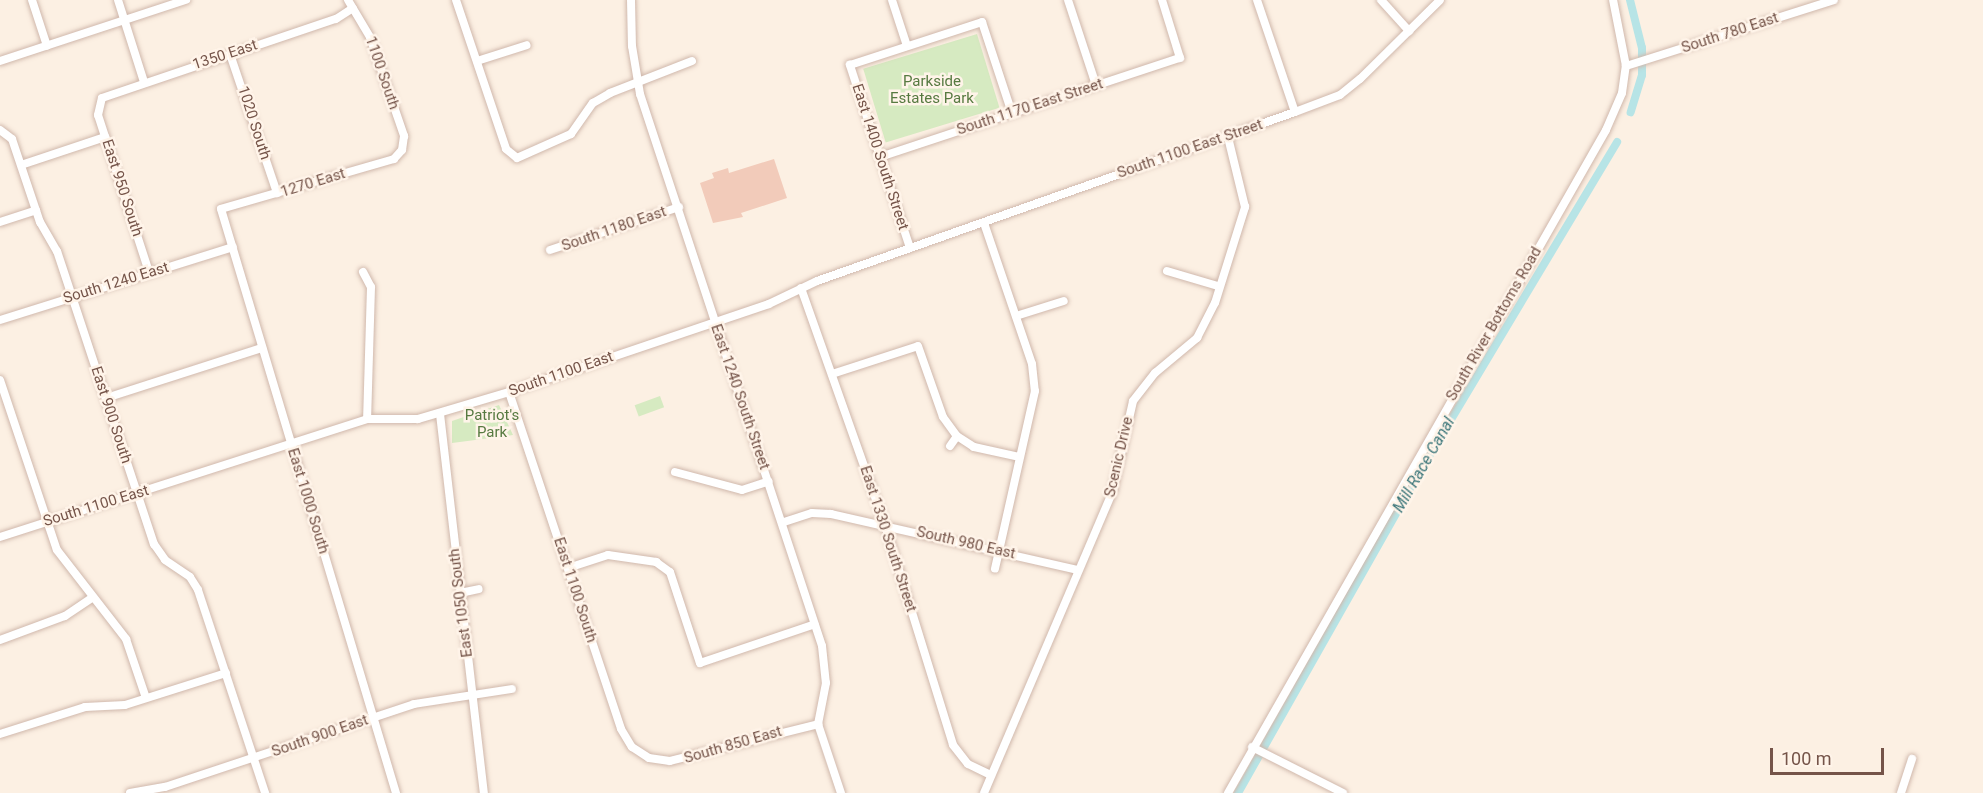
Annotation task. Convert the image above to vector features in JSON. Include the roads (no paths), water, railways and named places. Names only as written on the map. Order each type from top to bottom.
[{"type":"street","points":[[32,0],[47,46]]},
{"type":"street","points":[[118,0],[144,82]]},
{"type":"street","points":[[0,61],[186,0]]},
{"type":"street","points":[[456,0],[511,157],[555,145],[571,134],[593,103],[637,80],[692,61]]},
{"type":"street","name":"East 1240 South Street","points":[[631,0],[637,80],[714,322],[784,522],[815,624],[825,664],[818,724],[841,793]]},
{"type":"street","points":[[892,0],[907,46],[982,22],[1012,113]]},
{"type":"street","points":[[1068,0],[1096,85]]},
{"type":"street","name":"South 1170 East Street","points":[[880,157],[1180,58],[1162,0]]},
{"type":"street","points":[[1257,0],[1295,112]]},
{"type":"street","points":[[1382,0],[1409,31]]},
{"type":"street","name":"South 1100 East Street","points":[[910,248],[1340,95],[1440,0]]},
{"type":"street","name":"South River Bottoms Road","points":[[1228,793],[1596,148],[1622,93],[1626,66],[1613,0]]},
{"type":"street","name":"South 780 East","points":[[1626,66],[1834,0]]},
{"type":"street","name":"1350 East","points":[[99,103],[108,94],[336,18],[350,4]]},
{"type":"street","name":"1100 South","points":[[350,4],[370,38],[404,136],[402,150]]},
{"type":"street","points":[[477,62],[527,45]]},
{"type":"street","name":"East 1400 South Street","points":[[907,46],[850,65],[910,248]]},
{"type":"street","name":"1020 South","points":[[230,54],[277,193]]},
{"type":"street","name":"East 950 South","points":[[99,103],[105,137],[149,272]]},
{"type":"street","name":"East 900 South","points":[[2,130],[12,139],[36,210],[52,240],[157,549],[194,583],[265,793]]},
{"type":"street","name":"Scenic Drive","points":[[984,793],[1113,490],[1133,401],[1155,373],[1197,338],[1209,321],[1218,286],[1245,207],[1228,136]]},
{"type":"street","points":[[21,165],[105,137]]},
{"type":"street","name":"1270 East","points":[[221,209],[394,159],[402,150]]},
{"type":"street","name":"South 1180 East","points":[[550,250],[678,207]]},
{"type":"street","name":"East 1000 South","points":[[221,209],[396,793]]},
{"type":"street","points":[[0,222],[36,210]]},
{"type":"street","points":[[984,223],[1032,364],[1035,391],[995,569]]},
{"type":"street","name":"South 1240 East","points":[[0,320],[233,247]]},
{"type":"street","name":"South 1100 East","points":[[0,537],[367,419],[418,419],[440,414],[714,322],[910,248]]},
{"type":"street","points":[[1167,271],[1218,286]]},
{"type":"street","points":[[363,272],[371,287],[367,419]]},
{"type":"street","name":"East 1330 South Street","points":[[801,288],[885,525],[953,745],[968,764],[991,775]]},
{"type":"street","points":[[1016,316],[1064,301]]},
{"type":"street","points":[[832,374],[918,346],[944,417],[957,436],[974,447],[1019,457]]},
{"type":"street","points":[[106,398],[262,348]]},
{"type":"street","points":[[0,380],[45,522],[63,562],[129,646],[146,698]]},
{"type":"street","name":"East 1100 South","points":[[509,392],[621,729],[632,747],[649,758]]},
{"type":"street","name":"East 1050 South","points":[[440,414],[484,793]]},
{"type":"street","points":[[950,446],[957,436]]},
{"type":"street","points":[[675,472],[742,490],[770,481]]},
{"type":"street","name":"South 980 East","points":[[784,522],[812,513],[885,525],[1078,570]]},
{"type":"street","points":[[568,568],[608,555],[663,567],[670,572],[700,663],[815,624]]},
{"type":"street","points":[[460,593],[479,589]]},
{"type":"street","points":[[0,640],[64,616],[92,598]]},
{"type":"street","points":[[0,734],[85,707],[125,705],[226,673]]},
{"type":"street","name":"South 900 East","points":[[130,793],[253,758],[414,704],[512,689]]},
{"type":"street","name":"South 850 East","points":[[649,758],[679,760],[818,724]]},
{"type":"street","points":[[1255,748],[1343,793]]},
{"type":"street","points":[[1901,793],[1912,759]]},
{"type":"waterway","name":"Mill Race Canal","points":[[1630,0],[1642,48],[1642,75],[1631,112]]},
{"type":"waterway","name":"Mill Race Canal","points":[[1238,793],[1422,468],[1617,142]]},
{"type":"park label","name":"Parkside Estates Park","points":[[932,90]]},
{"type":"park label","name":"Patriot's Park","points":[[492,424]]}]
